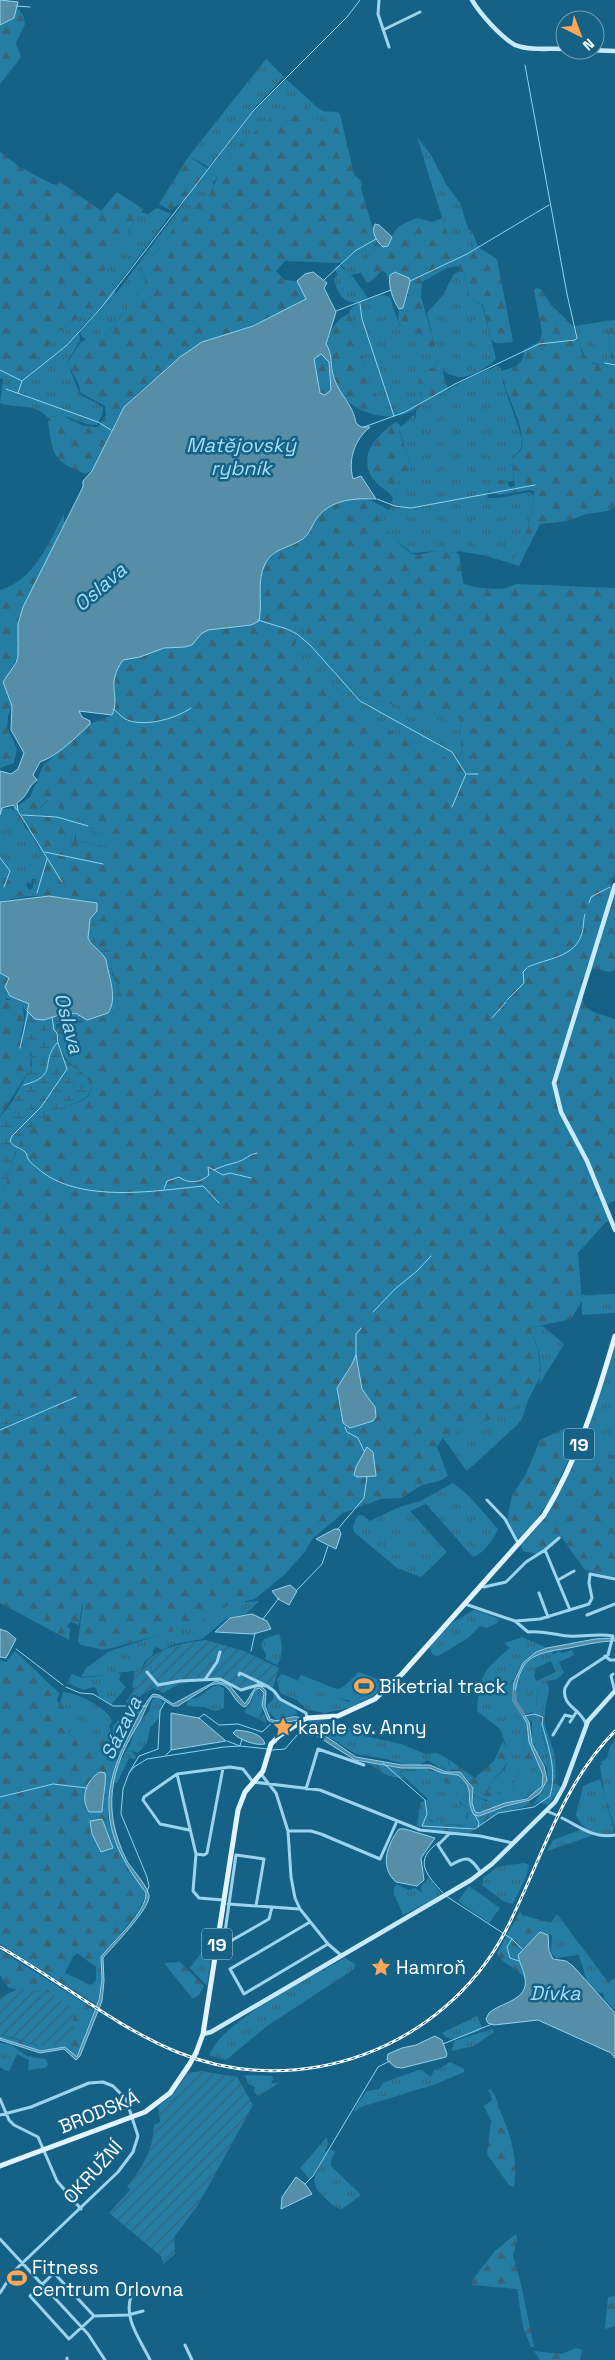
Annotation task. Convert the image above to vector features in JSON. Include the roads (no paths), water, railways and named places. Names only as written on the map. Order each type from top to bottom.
[{"type":"main road","name":"19","points":[[203,2034],[226,1902],[238,1810],[245,1792],[261,1774],[269,1749],[279,1736],[303,1720],[338,1716],[375,1699],[402,1674],[544,1515],[565,1476],[587,1427],[615,1336]]},
{"type":"main road","name":"BRODSKÁ","points":[[0,2166],[134,2117],[150,2109],[167,2096],[179,2082],[196,2053],[203,2034]]},
{"type":"street","points":[[379,0],[378,14],[389,47]]},
{"type":"street","points":[[472,0],[488,22],[514,44],[524,47],[555,49]]},
{"type":"street","points":[[383,30],[420,12]]},
{"type":"street","points":[[614,887],[554,1083],[561,1112],[588,1161],[615,1230]]},
{"type":"street","points":[[487,1500],[505,1519],[519,1544]]},
{"type":"street","points":[[481,1585],[484,1587],[506,1582],[526,1562],[559,1538]]},
{"type":"street","points":[[545,1550],[570,1610]]},
{"type":"street","points":[[558,1580],[574,1571]]},
{"type":"street","points":[[465,1604],[515,1621],[530,1621],[589,1604],[591,1600],[590,1574],[615,1579]]},
{"type":"street","points":[[538,1593],[548,1617]]},
{"type":"street","points":[[587,1615],[615,1604]]},
{"type":"street","points":[[515,1621],[528,1632],[568,1636],[614,1635],[614,1646],[605,1656],[570,1680],[564,1688],[564,1697],[583,1716],[586,1724]]},
{"type":"street","points":[[206,1678],[218,1662],[220,1652]]},
{"type":"street","points":[[605,1656],[610,1660],[615,1660]]},
{"type":"street","points":[[147,1672],[158,1685],[206,1678],[220,1679],[241,1690],[258,1685],[269,1688]]},
{"type":"street","points":[[239,1675],[240,1673],[263,1682],[280,1700],[306,1713],[303,1720]]},
{"type":"street","points":[[203,2034],[211,2032],[424,1909],[481,1873],[555,1802],[564,1786],[586,1724],[596,1710],[615,1691],[611,1676],[613,1674]]},
{"type":"street","points":[[570,1722],[577,1711]]},
{"type":"street","points":[[553,1735],[565,1715],[573,1717]]},
{"type":"street","points":[[306,1789],[318,1749],[364,1765]]},
{"type":"street","points":[[189,1830],[160,1824],[143,1800],[177,1774],[230,1766],[243,1769],[254,1782],[267,1782],[320,1790],[420,1830],[480,1836],[514,1843]]},
{"type":"street","points":[[196,1854],[204,1856],[207,1853],[222,1768]]},
{"type":"street","points":[[177,1774],[196,1854],[192,1891],[199,1898],[256,1906],[300,1909]]},
{"type":"street","points":[[261,1774],[276,1793],[288,1831],[292,1888],[300,1909],[328,1944],[342,1956]]},
{"type":"street","points":[[547,1811],[556,1815]]},
{"type":"street","points":[[562,1818],[596,1835],[604,1837],[615,1835]]},
{"type":"street","points":[[288,1831],[311,1831],[321,1834],[380,1859],[397,1821]]},
{"type":"street","points":[[449,1834],[438,1846],[451,1865],[464,1858],[469,1859],[481,1873]]},
{"type":"street","points":[[256,1906],[264,1859],[236,1855],[226,1902],[224,1939],[229,1942],[269,1918],[272,1907]]},
{"type":"street","points":[[310,1922],[230,1969],[244,1994],[328,1944]]},
{"type":"street","name":"OKRUŽNÍ","points":[[0,2115],[31,2107],[89,2083],[99,2082],[110,2084],[120,2091],[126,2099],[134,2117],[138,2136],[135,2148],[111,2178],[22,2264],[9,2278],[0,2293]]},
{"type":"street","points":[[0,2100],[14,2125],[38,2137],[59,2185],[81,2208]]},
{"type":"street","points":[[0,2239],[81,2327],[105,2360]]},
{"type":"street","points":[[94,2316],[54,2273],[30,2296],[69,2339],[94,2316],[128,2315],[144,2311]]},
{"type":"street","points":[[131,2290],[128,2315],[150,2360]]},
{"type":"street","points":[[185,2346],[192,2360]]},
{"type":"water","points":[[0,0],[18,2],[14,18],[0,25]]},
{"type":"water","points":[[375,224],[379,225],[392,237],[388,246],[383,247],[376,239],[374,233]]},
{"type":"water","name":"Matějovský rybník","points":[[313,272],[327,283],[324,288],[336,312],[326,344],[330,352],[334,378],[352,410],[356,423],[361,427],[370,427],[356,444],[351,465],[353,479],[361,476],[376,499],[344,501],[329,507],[317,518],[305,537],[278,551],[269,558],[262,571],[259,621],[251,625],[208,630],[201,634],[192,645],[164,648],[140,657],[123,660],[115,676],[115,702],[112,715],[79,711],[82,717],[90,721],[90,724],[60,751],[40,762],[33,775],[37,780],[17,803],[18,811],[13,805],[2,808],[0,815],[0,771],[11,774],[18,769],[24,753],[11,730],[12,706],[3,682],[16,663],[18,656],[18,624],[23,607],[83,487],[83,481],[92,471],[124,407],[180,357],[202,342],[253,326],[306,299],[297,281],[305,274]],"holes":[[[321,354],[329,362],[331,390],[325,395],[320,393],[314,359]]]},
{"type":"water","points":[[395,272],[409,278],[410,282],[403,308],[399,309],[390,289],[390,275]]},
{"type":"water","points":[[49,896],[97,903],[97,911],[90,919],[88,938],[106,960],[113,995],[108,1013],[87,1020],[77,1014],[65,1013],[44,1020],[35,1019],[27,1011],[29,1004],[10,996],[5,987],[9,978],[0,973],[0,902]]},
{"type":"water","points":[[356,1355],[362,1389],[375,1407],[376,1417],[373,1421],[350,1428],[343,1423],[337,1388]]},
{"type":"water","points":[[367,1447],[373,1452],[376,1476],[357,1477],[354,1475],[356,1467]]},
{"type":"water","points":[[335,1529],[339,1529],[341,1534],[336,1549],[316,1539]]},
{"type":"water","points":[[290,1585],[297,1591],[289,1605],[278,1599],[272,1591]]},
{"type":"water","points":[[252,1614],[267,1621],[271,1629],[253,1634],[215,1632],[230,1618]]},
{"type":"water","points":[[0,1629],[8,1632],[16,1639],[6,1658],[0,1657]]},
{"type":"water","points":[[615,1638],[615,1641],[598,1642],[545,1653],[529,1660],[524,1666],[516,1685],[514,1699],[529,1722],[532,1744],[544,1766],[547,1780],[540,1793],[530,1800],[479,1816],[474,1815],[471,1809],[467,1785],[458,1775],[442,1773],[430,1768],[402,1768],[355,1760],[314,1734],[298,1720],[276,1724],[268,1720],[262,1705],[264,1693],[259,1688],[256,1689],[248,1705],[245,1707],[240,1704],[227,1688],[218,1684],[211,1685],[178,1706],[173,1706],[159,1697],[152,1697],[122,1756],[112,1790],[114,1824],[119,1842],[127,1861],[144,1884],[149,1897],[137,1919],[103,1958],[104,1981],[102,2001],[80,2056],[76,2060],[64,2049],[40,2053],[0,2040],[0,2038],[41,2051],[65,2047],[77,2057],[99,2000],[102,1980],[101,1957],[135,1918],[145,1901],[146,1893],[121,1854],[114,1836],[110,1818],[109,1799],[118,1759],[139,1714],[153,1694],[159,1695],[173,1704],[216,1681],[229,1685],[245,1704],[256,1686],[262,1687],[266,1691],[265,1706],[270,1719],[277,1721],[298,1717],[356,1757],[402,1765],[430,1765],[446,1772],[460,1772],[473,1788],[472,1803],[475,1812],[479,1813],[505,1803],[527,1799],[542,1786],[543,1775],[529,1742],[527,1723],[513,1701],[514,1682],[523,1663],[536,1652],[547,1648],[595,1639]]},
{"type":"water","points":[[171,1713],[199,1718],[226,1741],[171,1750]]},
{"type":"water","points":[[236,1730],[257,1735],[261,1737],[265,1744],[243,1740],[233,1733]]},
{"type":"water","points":[[100,1772],[105,1773],[102,1812],[89,1812],[85,1801],[86,1790],[91,1780]]},
{"type":"water","points":[[102,1819],[113,1848],[101,1852],[92,1834],[90,1821]]},
{"type":"water","points":[[399,1829],[435,1838],[421,1858],[424,1880],[417,1886],[396,1882],[388,1870],[386,1863],[388,1849]]},
{"type":"water","name":"Dívka","points":[[540,1932],[548,1935],[549,1951],[553,1959],[566,1961],[573,1966],[615,2013],[615,2058],[611,2053],[538,2020],[494,2025],[488,2023],[486,2019],[489,2013],[513,2000],[523,1992],[525,1978],[518,1955]]},
{"type":"water","points":[[435,2036],[442,2040],[447,2054],[446,2057],[402,2068],[395,2067],[387,2060],[388,2054],[416,2045]]},
{"type":"water","points":[[296,2177],[305,2184],[312,2194],[281,2209],[282,2197]]},
{"type":"waterway","points":[[18,393],[22,381],[66,346],[101,308],[253,111],[347,17],[360,0]]},
{"type":"waterway","points":[[16,6],[30,7]]},
{"type":"waterway","points":[[364,427],[405,412],[455,384],[539,344],[575,340],[577,338],[567,294],[525,65]]},
{"type":"waterway","points":[[410,281],[467,254],[549,205]]},
{"type":"waterway","points":[[324,280],[355,251],[376,239]]},
{"type":"waterway","points":[[336,311],[391,290]]},
{"type":"waterway","points":[[360,304],[362,319],[394,416]]},
{"type":"waterway","points":[[605,363],[615,365]]},
{"type":"waterway","points":[[0,370],[22,381]]},
{"type":"waterway","name":"Oslava","points":[[6,389],[98,422],[111,430]]},
{"type":"waterway","points":[[377,499],[395,506],[411,508],[535,485]]},
{"type":"waterway","points":[[258,620],[297,634],[310,645],[360,701],[452,752],[466,774],[452,807]]},
{"type":"waterway","points":[[113,709],[128,720],[145,723],[169,718],[191,708]]},
{"type":"waterway","points":[[467,774],[478,774]]},
{"type":"waterway","name":"Oslava","points":[[18,811],[62,882]]},
{"type":"waterway","points":[[22,815],[57,817],[88,826]]},
{"type":"waterway","points":[[45,852],[103,864]]},
{"type":"waterway","points":[[0,858],[10,871],[4,887]]},
{"type":"waterway","name":"Oslava","points":[[37,893],[47,859]]},
{"type":"waterway","points":[[589,903],[591,897],[610,887]]},
{"type":"waterway","points":[[528,967],[560,956],[573,948],[582,933],[585,914]]},
{"type":"waterway","points":[[507,1000],[524,983],[523,972],[527,968]]},
{"type":"waterway","points":[[492,1018],[506,1002]]},
{"type":"waterway","points":[[20,1048],[28,1012]]},
{"type":"waterway","name":"Oslava","points":[[52,1017],[54,1030],[57,1033],[58,1043],[67,1069],[41,1107],[12,1136],[10,1141],[25,1152],[29,1161],[42,1172],[59,1182],[78,1188],[98,1191],[142,1192],[203,1186],[219,1203]]},
{"type":"waterway","points":[[24,1085],[35,1081],[46,1073],[49,1057],[57,1043]]},
{"type":"waterway","points":[[164,1189],[167,1181],[179,1177],[190,1182],[198,1181],[209,1175],[208,1167],[214,1170],[257,1153]]},
{"type":"waterway","points":[[214,1170],[223,1175],[230,1173],[251,1178]]},
{"type":"waterway","points":[[373,1312],[431,1256]]},
{"type":"waterway","points":[[356,1356],[356,1334],[361,1328]]},
{"type":"waterway","points":[[0,1430],[76,1397]]},
{"type":"waterway","points":[[345,1427],[347,1432],[358,1438],[364,1451]]},
{"type":"waterway","points":[[337,1530],[364,1498],[367,1477]]},
{"type":"waterway","points":[[296,1591],[322,1564],[328,1546]]},
{"type":"waterway","points":[[263,1619],[279,1598]]},
{"type":"waterway","points":[[251,1651],[255,1633]]},
{"type":"waterway","points":[[16,1649],[63,1685]]},
{"type":"waterway","points":[[66,1687],[80,1693],[93,1694],[113,1706],[146,1706]]},
{"type":"waterway","name":"Sázava","points":[[514,1692],[515,1702],[523,1714]]},
{"type":"waterway","points":[[129,1773],[139,1756],[158,1749],[160,1711],[165,1702]]},
{"type":"waterway","points":[[199,1718],[204,1714],[219,1725],[238,1724],[262,1732],[273,1722]]},
{"type":"waterway","points":[[383,1763],[425,1800],[427,1814],[422,1826],[475,1829],[498,1813],[534,1807],[550,1796],[553,1778],[542,1724],[543,1717],[534,1714],[525,1716]]},
{"type":"waterway","points":[[272,1750],[285,1749],[305,1726]]},
{"type":"waterway","points":[[227,1741],[240,1746],[242,1739]]},
{"type":"waterway","points":[[147,1892],[149,1886],[147,1877],[121,1814],[123,1789],[129,1773],[134,1767],[147,1759],[224,1747],[240,1746],[268,1749]]},
{"type":"waterway","points":[[166,1755],[172,1749]]},
{"type":"waterway","points":[[0,1797],[53,1784],[87,1788]]},
{"type":"waterway","points":[[475,1815],[479,1823],[478,1827]]},
{"type":"waterway","points":[[439,1842],[426,1855],[424,1862],[428,1874],[443,1893]]},
{"type":"waterway","points":[[446,1896],[512,1939],[522,1949]]},
{"type":"waterway","points":[[512,1939],[507,1947],[510,1958],[519,1961]]},
{"type":"waterway","points":[[443,2044],[492,2024]]},
{"type":"waterway","points":[[305,2184],[313,2176],[378,2067],[390,2061]]},
{"type":"railway","points":[[0,1947],[154,2042],[177,2052],[224,2066],[271,2071],[318,2067],[363,2055],[406,2035],[445,2007],[478,1973],[505,1932],[565,1801],[596,1753],[615,1731]]},
{"type":"place","name":"Biketrial track","points":[[364,1686]]},
{"type":"place","name":"kaple sv. Anny","points":[[283,1727]]},
{"type":"place","name":"Hamroň","points":[[381,1967]]},
{"type":"place","name":"Fitness centrum Orlovna","points":[[17,2278]]}]
